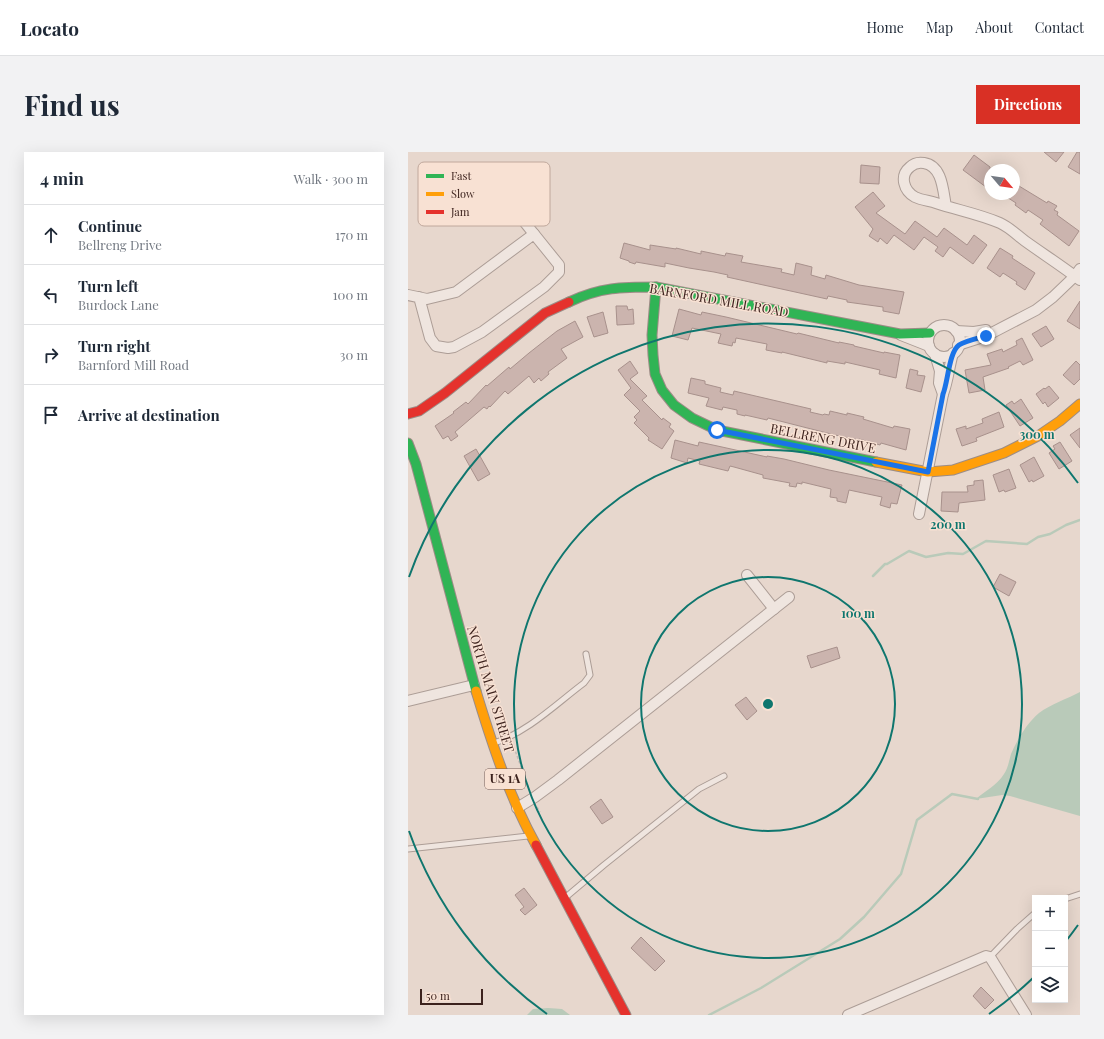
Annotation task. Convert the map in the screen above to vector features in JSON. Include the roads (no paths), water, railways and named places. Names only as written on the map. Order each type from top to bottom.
[{"type":"street","points":[[946,206],[937,171],[932,166],[925,163],[917,163],[910,166],[906,171],[903,181],[906,189],[915,197],[946,206],[984,217],[1002,224],[1078,275]]},
{"type":"street","points":[[419,297],[430,338],[436,346],[448,348],[454,347],[482,332],[544,287],[559,272],[559,265],[528,226]]},
{"type":"street","points":[[408,295],[427,299],[456,292],[534,234]]},
{"type":"street","name":"BARNFORD MILL ROAD","points":[[935,354],[948,356],[956,349],[986,336],[1036,310],[1078,275]]},
{"type":"street","name":"BARNFORD MILL ROAD","points":[[408,414],[419,411],[445,393],[545,313],[601,290],[620,287],[656,287],[900,334],[929,346]]},
{"type":"street","name":"BELLRENG DRIVE","points":[[656,287],[652,351],[653,365],[657,380],[675,406],[688,416],[717,430],[928,472],[953,470],[1004,453],[1038,436],[1060,421],[1080,404]]},
{"type":"street","name":"BARNFORD MILL ROAD","points":[[900,334],[930,333],[934,328],[940,325],[952,327],[956,331],[974,332],[998,329]]},
{"type":"street","points":[[919,514],[943,394],[959,335],[956,331]]},
{"type":"street","points":[[930,333],[928,342],[935,354],[940,371],[939,383],[943,394]]},
{"type":"street","name":"NORTH MAIN STREET","points":[[408,443],[416,464],[474,685],[492,744],[517,808],[626,1015]]},
{"type":"street","points":[[747,575],[774,609]]},
{"type":"street","points":[[517,808],[536,797],[558,780],[789,597]]},
{"type":"street","points":[[408,701],[474,685]]},
{"type":"street","points":[[848,1015],[982,957],[990,957],[1026,1015]]},
{"type":"lane","points":[[492,744],[507,739],[535,721],[584,683],[590,675],[586,654]]},
{"type":"lane","points":[[564,899],[699,788],[724,776]]},
{"type":"lane","points":[[408,849],[531,836]]},
{"type":"lane","points":[[1068,899],[1080,894]]},
{"type":"lane","points":[[990,957],[1032,916]]},
{"type":"waterway","points":[[873,576],[885,564],[909,551],[926,557],[948,553],[963,554],[986,541],[1027,544],[1038,537],[1050,534],[1066,525],[1080,520]]},
{"type":"waterway","points":[[709,1015],[761,988],[840,939],[864,917],[901,874],[917,820],[952,794],[978,799]]}]
